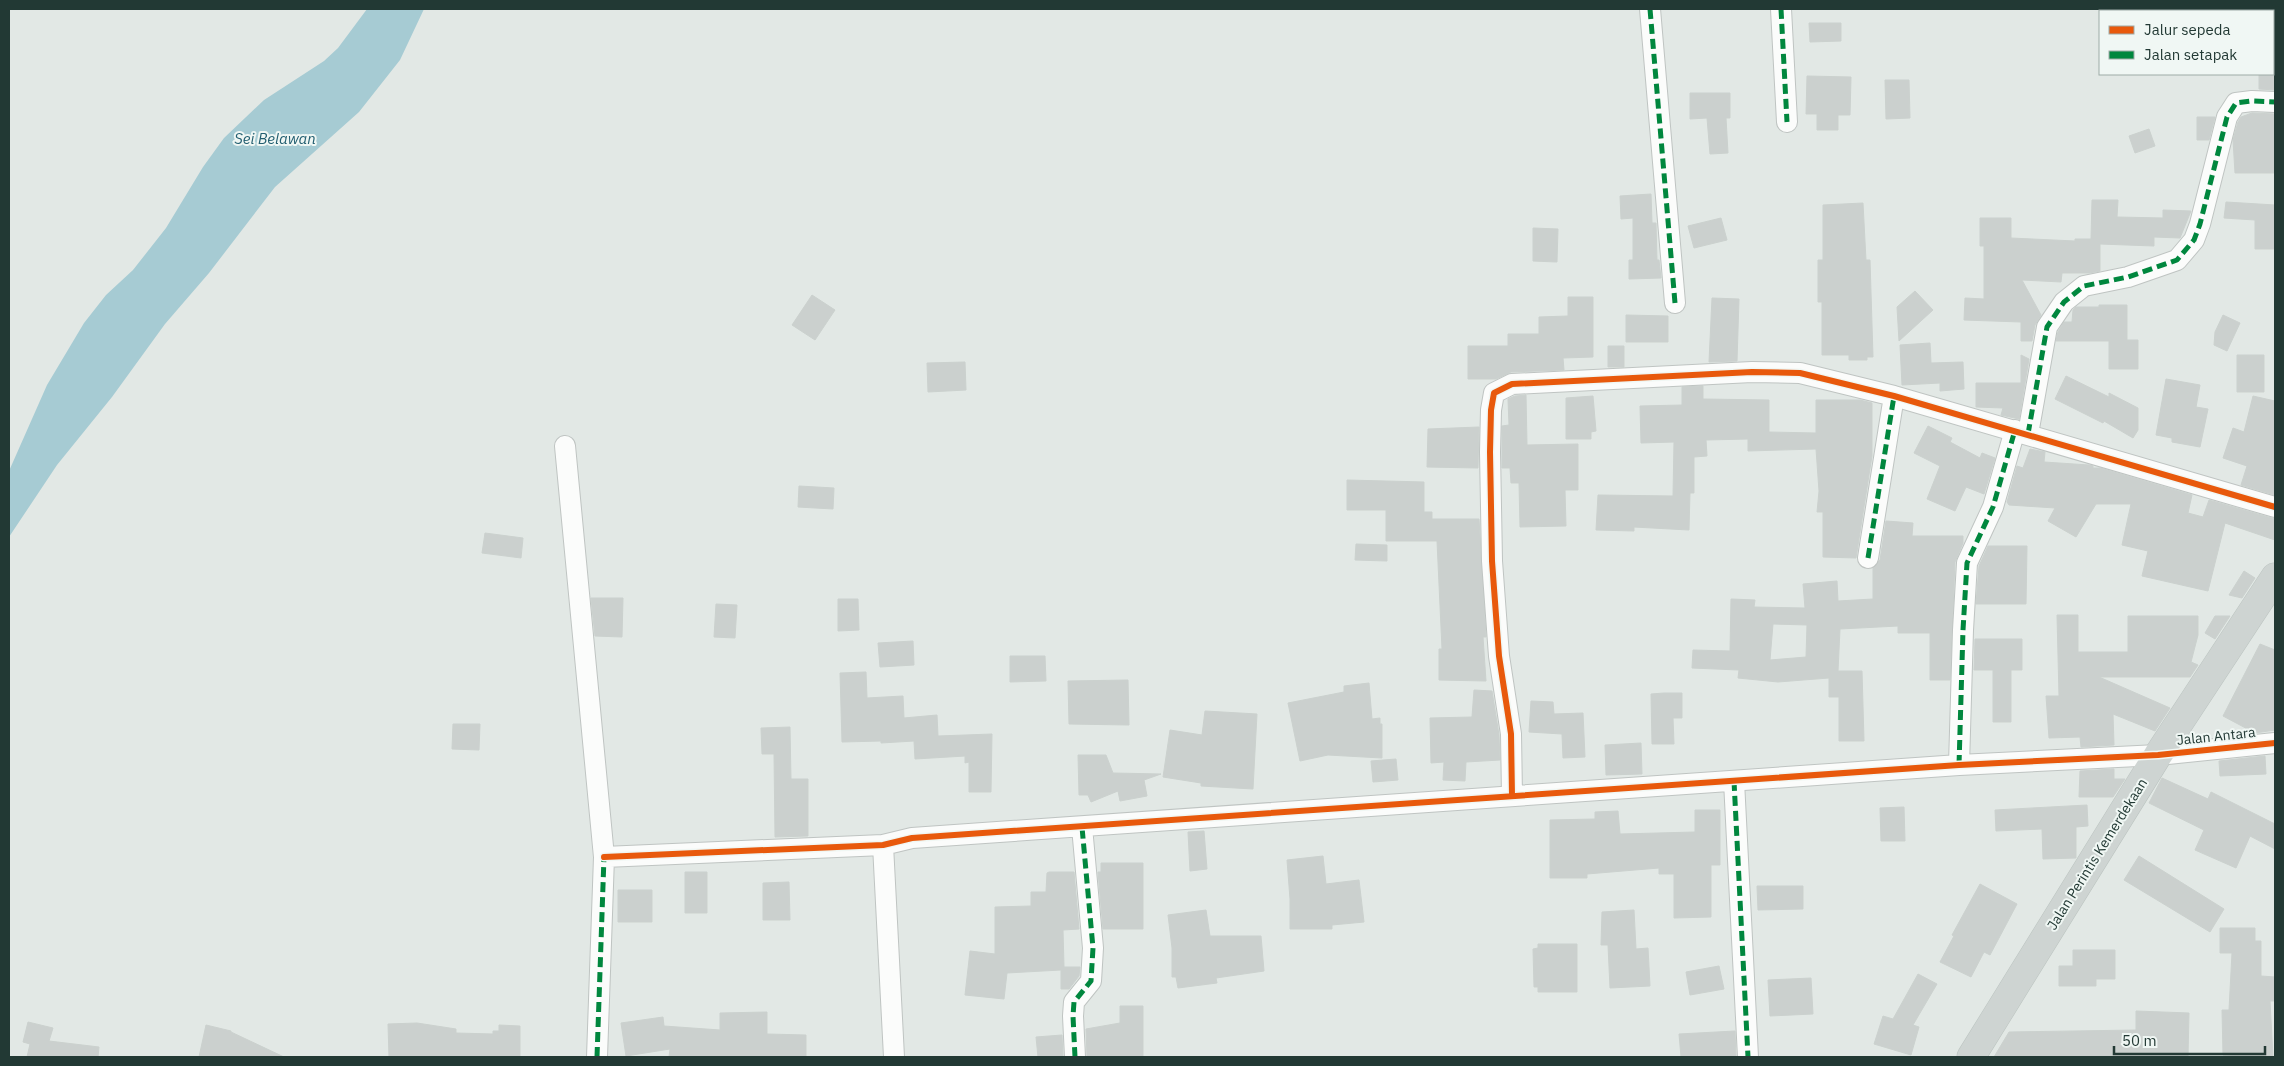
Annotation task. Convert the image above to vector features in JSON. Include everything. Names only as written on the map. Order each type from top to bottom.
[{"type":"main road","name":"Jalan Perintis Kemerdekaan","points":[[1971,1057],[2158,754],[2275,577]]},
{"type":"street","points":[[1650,9],[1675,303]]},
{"type":"street","points":[[1781,9],[1787,122]]},
{"type":"street","points":[[1959,765],[1967,563],[1993,507],[2022,432],[2047,327],[2064,302],[2084,286],[2128,277],[2177,260],[2194,240],[2200,224],[2227,117],[2236,103],[2252,101],[2275,102]]},
{"type":"street","points":[[1512,796],[1511,734],[1499,656],[1492,561],[1490,452],[1491,410],[1494,393],[1512,384],[1778,371],[1808,374],[2022,432],[2275,507]]},
{"type":"street","points":[[1868,558],[1894,396]]},
{"type":"street","points":[[565,446],[604,857],[598,1057]]},
{"type":"street","name":"Jalan Antara","points":[[604,857],[883,845],[912,838],[1959,765],[2158,754],[2275,743]]},
{"type":"street","points":[[1734,781],[1748,1057]]},
{"type":"street","points":[[1075,1057],[1074,1002],[1091,981],[1093,948],[1082,827]]},
{"type":"street","points":[[883,845],[894,1057]]},
{"type":"water","name":"Sei Belawan","points":[[367,9],[424,9],[400,60],[359,112],[275,187],[209,273],[165,324],[112,397],[57,465],[9,537],[9,471],[47,385],[84,323],[106,295],[133,270],[166,228],[203,167],[224,138],[264,100],[324,61],[338,48]]},
{"type":"building","points":[[1809,23],[1841,23],[1841,41],[1810,42]]},
{"type":"building","points":[[2275,74],[2275,90],[2259,89],[2259,75]]},
{"type":"building","points":[[1807,76],[1851,77],[1850,115],[1838,115],[1838,130],[1817,130],[1817,114],[1806,114]]},
{"type":"building","points":[[1885,80],[1909,80],[1910,118],[1886,119]]},
{"type":"building","points":[[1690,93],[1730,93],[1730,118],[1726,118],[1728,153],[1710,154],[1707,118],[1690,119]]},
{"type":"building","points":[[2252,113],[2275,114],[2275,173],[2235,173],[2233,140],[2238,122],[2241,117]]},
{"type":"building","points":[[2197,117],[2215,117],[2209,140],[2197,140]]},
{"type":"building","points":[[2149,129],[2155,146],[2135,153],[2129,136]]},
{"type":"building","points":[[1651,194],[1652,223],[1656,223],[1657,260],[1659,260],[1661,278],[1629,279],[1629,260],[1633,260],[1633,218],[1621,219],[1620,196]]},
{"type":"building","points":[[2092,200],[2118,200],[2117,217],[2163,218],[2163,210],[2191,211],[2180,238],[2154,237],[2154,246],[2100,244],[2100,271],[2062,273],[2061,282],[2022,280],[2041,315],[2035,325],[2032,341],[2021,341],[2021,322],[1964,320],[1965,298],[1984,299],[1984,246],[1980,246],[1980,218],[2011,218],[2011,238],[2075,241],[2075,239],[2091,239]]},
{"type":"building","points":[[2226,202],[2275,205],[2275,249],[2255,249],[2255,220],[2224,218]]},
{"type":"building","points":[[1863,203],[1866,260],[1870,260],[1873,357],[1867,357],[1867,360],[1849,360],[1849,355],[1822,355],[1822,302],[1818,302],[1818,260],[1823,260],[1823,205]]},
{"type":"building","points":[[1721,218],[1727,240],[1694,248],[1688,226]]},
{"type":"building","points":[[1533,228],[1558,229],[1557,262],[1533,261]]},
{"type":"building","points":[[1915,291],[1933,310],[1899,341],[1897,307]]},
{"type":"building","points":[[812,295],[835,310],[815,340],[792,325]]},
{"type":"building","points":[[1568,297],[1593,297],[1593,357],[1563,358],[1564,370],[1511,372],[1496,379],[1468,379],[1468,346],[1508,346],[1508,334],[1539,334],[1539,317],[1568,316]]},
{"type":"building","points":[[1712,298],[1739,299],[1737,361],[1709,362]]},
{"type":"building","points":[[2099,305],[2127,305],[2127,340],[2138,340],[2138,369],[2109,369],[2109,341],[2056,341],[2058,332],[2064,322],[2072,322],[2073,310],[2076,307],[2099,307]]},
{"type":"building","points":[[1626,315],[1668,316],[1668,342],[1626,342]]},
{"type":"building","points":[[2223,315],[2240,323],[2227,351],[2214,345],[2215,332]]},
{"type":"building","points":[[1930,343],[1931,363],[1963,362],[1964,389],[1940,391],[1940,383],[1902,385],[1900,345]]},
{"type":"building","points":[[1608,346],[1624,346],[1624,367],[1608,367]]},
{"type":"building","points":[[2021,355],[2029,359],[2019,419],[2001,415],[2003,408],[1976,407],[1976,383],[2021,383]]},
{"type":"building","points":[[2237,355],[2264,355],[2264,392],[2237,392]]},
{"type":"building","points":[[965,362],[966,390],[928,392],[927,363]]},
{"type":"building","points":[[2066,376],[2109,397],[2109,393],[2138,408],[2138,430],[2133,438],[2104,421],[2103,423],[2055,399]]},
{"type":"building","points":[[2166,379],[2200,385],[2196,407],[2208,409],[2200,447],[2172,442],[2172,438],[2156,435]]},
{"type":"building","points":[[1703,386],[1703,399],[1769,400],[1769,432],[1816,433],[1816,400],[1860,400],[1872,403],[1872,456],[1856,558],[1823,557],[1823,512],[1817,512],[1819,491],[1816,449],[1748,451],[1748,439],[1706,440],[1707,456],[1694,457],[1694,493],[1690,493],[1689,530],[1634,527],[1634,531],[1596,530],[1598,495],[1673,496],[1674,442],[1641,443],[1640,406],[1682,405],[1682,387]]},
{"type":"building","points":[[1526,395],[1527,445],[1578,444],[1578,490],[1565,490],[1566,526],[1520,527],[1519,483],[1511,483],[1510,468],[1502,468],[1502,426],[1509,425],[1508,399]]},
{"type":"building","points":[[1593,396],[1596,431],[1591,432],[1591,439],[1566,439],[1566,398]]},
{"type":"building","points":[[2253,396],[2275,401],[2275,495],[2241,485],[2247,466],[2223,458],[2233,428],[2244,432]]},
{"type":"building","points":[[1928,426],[1952,438],[1950,442],[1980,458],[1982,453],[1995,458],[1984,494],[1966,487],[1955,511],[1927,499],[1940,466],[1914,453]]},
{"type":"building","points":[[1479,427],[1478,468],[1427,467],[1428,429]]},
{"type":"building","points":[[2030,449],[2045,452],[2044,462],[2089,465],[2093,466],[2093,468],[2100,468],[2192,495],[2188,513],[2203,517],[2209,500],[2275,519],[2275,540],[2225,523],[2208,591],[2142,576],[2148,551],[2122,545],[2131,504],[2096,504],[2076,537],[2048,521],[2055,508],[2009,505],[2007,502],[2017,466],[2023,468]]},
{"type":"building","points":[[1347,480],[1424,482],[1424,512],[1432,512],[1432,519],[1479,519],[1486,637],[1483,637],[1486,681],[1439,680],[1439,649],[1442,649],[1437,541],[1386,541],[1386,510],[1347,510]]},
{"type":"building","points":[[799,486],[834,488],[833,509],[798,507]]},
{"type":"building","points":[[1886,521],[1913,523],[1912,536],[1963,536],[1963,543],[1955,562],[1950,680],[1930,680],[1930,633],[1898,633],[1898,626],[1840,629],[1838,671],[1862,671],[1864,741],[1839,741],[1839,697],[1829,697],[1829,678],[1778,682],[1738,678],[1739,670],[1692,668],[1693,650],[1730,651],[1731,599],[1755,600],[1754,607],[1805,608],[1803,584],[1837,581],[1838,601],[1873,599],[1873,568],[1880,560]],"holes":[[[1773,624],[1807,625],[1806,657],[1770,660]]]},
{"type":"building","points":[[485,533],[523,538],[521,558],[482,553]]},
{"type":"building","points":[[1356,544],[1387,545],[1387,561],[1355,560]]},
{"type":"building","points":[[1988,546],[2027,546],[2026,604],[1976,604],[1979,566]]},
{"type":"building","points":[[2244,571],[2255,578],[2242,598],[2229,595]]},
{"type":"building","points":[[591,598],[623,598],[622,637],[595,636]]},
{"type":"building","points":[[838,599],[858,599],[859,630],[838,631]]},
{"type":"building","points":[[716,604],[737,605],[735,638],[714,637]]},
{"type":"building","points":[[2057,615],[2078,615],[2078,652],[2128,652],[2128,616],[2198,616],[2198,635],[2191,662],[2198,665],[2190,677],[2099,677],[2170,708],[2155,731],[2113,714],[2114,745],[2081,747],[2080,737],[2049,738],[2046,696],[2059,696]]},
{"type":"building","points":[[2215,616],[2230,616],[2215,639],[2205,633]]},
{"type":"building","points":[[1975,639],[2022,639],[2022,670],[2011,670],[2011,722],[1993,722],[1993,670],[1974,670]]},
{"type":"building","points":[[913,641],[914,665],[880,667],[878,643]]},
{"type":"building","points":[[2260,644],[2275,650],[2275,730],[2255,733],[2223,716]]},
{"type":"building","points":[[1010,656],[1045,656],[1046,681],[1010,682]]},
{"type":"building","points":[[866,672],[867,698],[903,696],[904,718],[937,715],[938,736],[992,734],[991,792],[969,792],[969,762],[965,763],[965,756],[915,759],[914,741],[881,743],[881,741],[842,742],[840,673]]},
{"type":"building","points":[[1128,680],[1129,725],[1069,724],[1068,681]]},
{"type":"building","points":[[1369,683],[1372,719],[1380,718],[1380,724],[1382,724],[1382,758],[1328,755],[1300,761],[1288,703],[1344,692],[1344,686]]},
{"type":"building","points":[[1474,690],[1492,691],[1499,735],[1500,760],[1466,762],[1465,781],[1443,780],[1444,762],[1431,763],[1430,718],[1472,717]]},
{"type":"building","points":[[1682,693],[1682,718],[1673,718],[1674,744],[1652,744],[1651,694]]},
{"type":"building","points":[[1531,701],[1553,702],[1554,714],[1583,713],[1585,757],[1563,758],[1562,734],[1529,732]]},
{"type":"building","points":[[1205,711],[1257,714],[1253,789],[1201,786],[1201,783],[1163,777],[1170,730],[1202,735]]},
{"type":"building","points":[[453,724],[480,724],[479,750],[452,749]]},
{"type":"building","points":[[790,727],[791,779],[808,779],[808,836],[775,837],[774,754],[762,754],[761,728]]},
{"type":"building","points":[[1641,743],[1642,774],[1606,775],[1605,745]]},
{"type":"building","points":[[1078,755],[1106,755],[1113,773],[1161,774],[1144,780],[1147,796],[1120,801],[1118,791],[1091,802],[1088,795],[1079,795]]},
{"type":"building","points":[[2265,756],[2266,774],[2220,776],[2219,761]]},
{"type":"building","points":[[1396,759],[1398,780],[1373,782],[1371,761]]},
{"type":"building","points":[[2114,769],[2114,779],[2125,779],[2113,797],[2079,797],[2080,771]]},
{"type":"building","points":[[2162,778],[2208,799],[2211,792],[2275,824],[2275,849],[2250,836],[2236,868],[2195,850],[2204,830],[2149,803]]},
{"type":"building","points":[[2087,805],[2088,826],[2076,827],[2076,858],[2043,859],[2042,829],[1996,831],[1995,810]]},
{"type":"building","points":[[1904,807],[1905,841],[1881,841],[1880,808]]},
{"type":"building","points":[[1695,810],[1720,810],[1720,865],[1711,865],[1711,917],[1674,918],[1674,874],[1659,874],[1659,868],[1587,874],[1587,878],[1550,878],[1550,820],[1595,819],[1595,812],[1618,811],[1620,834],[1695,832]]},
{"type":"building","points":[[1204,831],[1207,869],[1190,871],[1188,832]]},
{"type":"building","points":[[1323,856],[1326,884],[1359,880],[1364,922],[1332,925],[1332,929],[1290,929],[1287,860]]},
{"type":"building","points":[[2139,856],[2224,909],[2210,932],[2124,880]]},
{"type":"building","points":[[1101,863],[1143,863],[1143,929],[1103,929],[1098,872],[1101,872]]},
{"type":"building","points":[[685,872],[707,872],[707,913],[685,913]]},
{"type":"building","points":[[1074,872],[1079,929],[1063,930],[1064,967],[1080,967],[1079,976],[1069,989],[1061,989],[1061,970],[1007,973],[1004,999],[965,995],[970,951],[995,954],[995,907],[1031,906],[1031,892],[1046,892],[1047,873]]},
{"type":"building","points":[[789,882],[790,920],[763,920],[763,883]]},
{"type":"building","points":[[1980,884],[2017,904],[1990,955],[1984,952],[1971,977],[1940,962],[1954,936],[1952,935]]},
{"type":"building","points":[[1757,886],[1803,886],[1803,909],[1758,910]]},
{"type":"building","points":[[618,890],[652,890],[652,922],[618,922]]},
{"type":"building","points":[[1206,910],[1210,936],[1261,936],[1264,971],[1216,978],[1217,983],[1178,988],[1176,977],[1172,977],[1172,948],[1168,915]]},
{"type":"building","points":[[1634,910],[1636,949],[1648,948],[1650,986],[1610,988],[1608,945],[1601,945],[1602,912]]},
{"type":"building","points":[[2220,928],[2255,928],[2255,941],[2261,941],[2261,976],[2275,977],[2274,1001],[2270,1001],[2273,1057],[2223,1055],[2222,1010],[2229,1010],[2232,953],[2220,953]]},
{"type":"building","points":[[1538,944],[1577,944],[1577,992],[1538,992],[1538,987],[1534,987],[1533,949],[1538,948]]},
{"type":"building","points":[[2073,950],[2115,950],[2115,979],[2096,979],[2096,986],[2059,986],[2059,966],[2073,966]]},
{"type":"building","points":[[1719,966],[1724,989],[1690,995],[1686,972]]},
{"type":"building","points":[[1918,974],[1937,984],[1913,1025],[1919,1027],[1911,1055],[1874,1044],[1883,1016],[1893,1019]]},
{"type":"building","points":[[1811,978],[1813,1014],[1770,1016],[1768,980]]},
{"type":"building","points":[[1120,1006],[1143,1006],[1143,1057],[1087,1057],[1086,1029],[1120,1023]]},
{"type":"building","points":[[2136,1011],[2189,1013],[2188,1057],[1994,1057],[2009,1032],[2136,1030]]},
{"type":"building","points":[[767,1012],[767,1034],[806,1035],[806,1057],[669,1057],[670,1049],[626,1056],[621,1023],[663,1017],[664,1026],[720,1030],[720,1013]]},
{"type":"building","points":[[28,1022],[53,1028],[49,1041],[99,1047],[98,1057],[27,1057],[30,1044],[23,1042]]},
{"type":"building","points":[[417,1023],[456,1029],[456,1033],[493,1034],[493,1031],[499,1031],[499,1025],[520,1026],[520,1057],[389,1057],[388,1024]]},
{"type":"building","points":[[206,1025],[231,1031],[284,1057],[199,1057]]},
{"type":"building","points":[[1735,1031],[1736,1057],[1681,1057],[1679,1034]]},
{"type":"building","points":[[1062,1035],[1063,1057],[1038,1057],[1036,1037]]},
{"type":"marked path","points":[[1650,9],[1675,303]]},
{"type":"marked path","points":[[1781,9],[1787,122]]},
{"type":"marked path","points":[[2028,434],[2047,327],[2064,302],[2084,286],[2128,277],[2177,260],[2194,240],[2200,224],[2227,117],[2236,103],[2252,101],[2275,102]]},
{"type":"marked path","points":[[1868,558],[1894,396]]},
{"type":"marked path","points":[[1959,765],[1967,563],[1993,507],[2015,430]]},
{"type":"marked path","points":[[1734,781],[1748,1057]]},
{"type":"marked path","points":[[1075,1057],[1074,1002],[1091,981],[1093,948],[1082,827]]},
{"type":"marked path","points":[[597,1057],[604,857]]},
{"type":"cycle path","points":[[1512,796],[1511,734],[1499,656],[1492,561],[1490,452],[1491,410],[1494,393],[1512,384],[1752,372],[1800,373],[1894,396],[2275,507]]},
{"type":"cycle path","points":[[604,857],[883,845],[912,838],[1959,765],[2158,755],[2275,743]]}]
